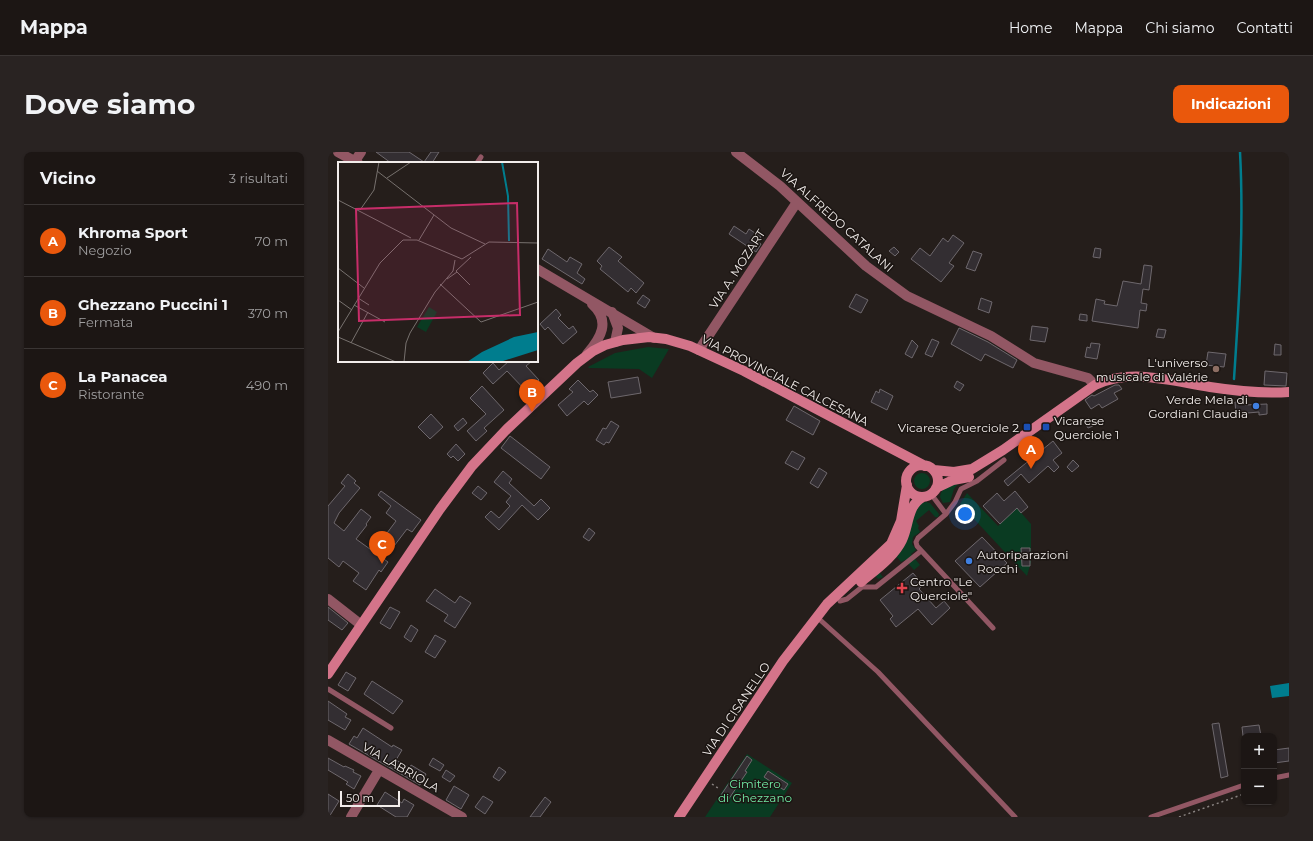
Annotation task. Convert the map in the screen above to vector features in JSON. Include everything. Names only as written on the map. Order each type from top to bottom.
[{"type":"main road","name":"VIA PROVINCIALE CALCESANA","points":[[328,674],[360,624],[440,508],[472,466],[507,429],[586,355],[615,342],[632,339],[654,338],[674,341],[699,350],[751,375],[929,468]]},
{"type":"main road","points":[[1004,455],[966,471],[950,472],[916,467],[908,474],[907,485],[914,494],[930,493],[953,480],[974,475],[995,459],[1004,455],[1095,385],[1117,378],[1143,376],[1246,392],[1289,392]]},
{"type":"main road","name":"VIA PROVINCIALE CALCESANA","points":[[882,444],[902,461],[908,474]]},
{"type":"main road","points":[[929,468],[938,478],[930,493]]},
{"type":"main road","name":"VIA DI CISANELLO","points":[[818,618],[840,601],[890,546],[896,537],[903,515],[907,485]]},
{"type":"main road","name":"VIA DI CISANELLO","points":[[679,817],[779,668],[827,604],[897,548],[904,536],[913,505],[930,493]]},
{"type":"street","points":[[338,152],[357,162],[361,152]]},
{"type":"street","name":"VIA ALFREDO CATALANI","points":[[736,152],[780,186],[866,266],[907,296],[991,336],[1034,363],[1088,378],[1095,385]]},
{"type":"street","name":"VIA A. MOZART","points":[[699,350],[797,202]]},
{"type":"street","points":[[538,270],[654,338]]},
{"type":"street","points":[[588,300],[598,310],[615,342]]},
{"type":"street","points":[[612,312],[618,328],[615,342]]},
{"type":"street","points":[[586,355],[601,334],[602,317]]},
{"type":"street","points":[[328,599],[360,624]]},
{"type":"street","name":"VIA LABRIOLA","points":[[328,740],[462,817]]},
{"type":"street","points":[[351,817],[379,770]]},
{"type":"lane","points":[[478,162],[481,157]]},
{"type":"lane","points":[[993,628],[916,545],[917,539],[946,514],[955,502],[961,489],[977,481],[1004,455]]},
{"type":"lane","points":[[930,493],[946,514]]},
{"type":"lane","points":[[840,601],[847,599],[862,587],[876,587],[921,551]]},
{"type":"lane","points":[[867,572],[876,587]]},
{"type":"lane","points":[[818,618],[878,672],[1015,817]]},
{"type":"lane","points":[[328,689],[391,728]]},
{"type":"lane","points":[[1277,777],[1289,775]]},
{"type":"lane","points":[[1151,817],[1241,786]]},
{"type":"path","points":[[1179,817],[1241,795]]},
{"type":"green space","points":[[648,347],[669,349],[652,378],[639,369],[588,367],[615,353]]},
{"type":"green space","points":[[919,473],[925,473],[930,478],[928,487],[925,489],[919,489],[914,484],[914,478]]},
{"type":"green space","points":[[958,484],[954,489],[950,502],[943,503],[940,497],[942,491],[949,486]]},
{"type":"green space","points":[[967,493],[998,526],[1017,508],[1031,524],[1031,562],[1027,576],[960,504]]},
{"type":"green space","points":[[922,503],[930,503],[939,514],[938,517],[935,517],[929,510],[916,521],[920,532],[913,537],[912,544],[916,550],[911,554],[920,565],[914,570],[905,560],[901,562],[897,557],[879,572],[883,577],[878,579],[874,574],[915,510]]},
{"type":"green space","name":"Cimitero di Ghezzano","points":[[747,754],[792,783],[770,817],[705,817]]},
{"type":"water","points":[[1289,683],[1289,696],[1272,698],[1270,686]]},
{"type":"building","points":[[376,152],[409,152],[424,162],[390,162]]},
{"type":"building","points":[[431,152],[439,152],[433,162],[424,162]]},
{"type":"building","points":[[734,226],[746,234],[749,229],[761,237],[757,242],[761,244],[756,252],[729,234]]},
{"type":"building","points":[[953,235],[964,243],[949,263],[954,266],[941,282],[911,259],[920,248],[930,256],[943,238],[948,242]]},
{"type":"building","points":[[609,247],[622,257],[618,261],[644,283],[636,293],[631,288],[628,292],[600,269],[602,266],[597,261]]},
{"type":"building","points":[[894,247],[899,252],[895,256],[889,251]]},
{"type":"building","points":[[1095,248],[1101,249],[1100,258],[1093,257]]},
{"type":"building","points":[[548,249],[567,262],[570,257],[582,264],[577,273],[585,279],[582,284],[542,259]]},
{"type":"building","points":[[973,251],[982,254],[975,271],[966,268]]},
{"type":"building","points":[[1144,265],[1152,266],[1149,290],[1143,289],[1141,303],[1147,304],[1146,311],[1140,310],[1138,328],[1092,321],[1096,299],[1105,301],[1104,304],[1117,306],[1123,281],[1141,284]]},
{"type":"building","points":[[856,294],[868,300],[861,313],[849,307]]},
{"type":"building","points":[[643,295],[650,300],[645,308],[637,303]]},
{"type":"building","points":[[981,298],[992,302],[989,313],[978,309]]},
{"type":"building","points":[[556,309],[561,315],[558,318],[569,329],[573,326],[577,332],[563,344],[548,327],[545,330],[540,324]]},
{"type":"building","points":[[1080,314],[1087,315],[1087,321],[1079,320]]},
{"type":"building","points":[[1032,326],[1048,328],[1045,342],[1030,340]]},
{"type":"building","points":[[959,328],[988,342],[1017,360],[1013,368],[985,354],[981,361],[951,344]]},
{"type":"building","points":[[1158,329],[1166,330],[1164,338],[1156,337]]},
{"type":"building","points":[[932,339],[939,342],[932,357],[925,354]]},
{"type":"building","points":[[912,340],[918,346],[912,358],[905,354]]},
{"type":"building","points":[[1091,343],[1100,344],[1097,359],[1085,357],[1087,347],[1090,348]]},
{"type":"building","points":[[1275,344],[1281,345],[1281,355],[1274,355]]},
{"type":"building","points":[[1208,352],[1226,354],[1224,367],[1206,365]]},
{"type":"building","points":[[508,362],[531,362],[526,366],[539,380],[526,391],[507,371],[493,384],[483,373],[493,363],[499,370]]},
{"type":"building","points":[[1265,371],[1287,373],[1286,386],[1264,385]]},
{"type":"building","points":[[638,377],[641,393],[611,398],[608,382]]},
{"type":"building","points":[[578,380],[590,392],[593,390],[598,395],[588,405],[584,401],[567,416],[558,405],[573,392],[569,389]]},
{"type":"building","points":[[957,381],[964,385],[960,391],[954,387]]},
{"type":"building","points":[[1115,385],[1119,385],[1122,389],[1114,393],[1118,399],[1102,408],[1099,404],[1091,409],[1085,400],[1092,395],[1094,396]]},
{"type":"building","points":[[482,386],[504,410],[484,428],[487,431],[476,441],[467,431],[486,414],[470,398]]},
{"type":"building","points":[[880,389],[893,396],[887,410],[871,402],[876,391],[879,393]]},
{"type":"building","points":[[1235,402],[1245,402],[1245,405],[1267,404],[1267,414],[1259,415],[1259,412],[1236,414]]},
{"type":"building","points":[[794,406],[820,421],[813,435],[786,420]]},
{"type":"building","points":[[431,414],[443,427],[430,439],[418,427]]},
{"type":"building","points":[[463,418],[467,423],[458,431],[454,426]]},
{"type":"building","points":[[1089,418],[1093,426],[1088,428],[1084,421]]},
{"type":"building","points":[[611,421],[619,426],[609,443],[606,442],[604,445],[596,440],[603,428],[606,429]]},
{"type":"building","points":[[510,436],[550,467],[541,479],[501,448]]},
{"type":"building","points":[[1053,441],[1062,453],[1053,460],[1059,467],[1054,472],[1048,466],[1029,483],[1021,474],[1008,486],[1004,481]]},
{"type":"building","points":[[456,444],[465,454],[458,461],[453,456],[451,458],[447,454]]},
{"type":"building","points":[[792,451],[805,458],[798,470],[785,463]]},
{"type":"building","points":[[1073,460],[1079,466],[1072,472],[1067,467]]},
{"type":"building","points":[[819,468],[827,473],[818,488],[810,483]]},
{"type":"building","points":[[503,471],[512,479],[509,483],[534,506],[541,499],[550,508],[538,520],[522,505],[499,530],[485,517],[491,511],[499,518],[510,506],[506,502],[511,496],[494,482]]},
{"type":"building","points":[[348,474],[356,481],[354,483],[360,488],[339,513],[334,523],[344,531],[361,509],[371,517],[366,524],[367,525],[356,539],[388,562],[381,572],[379,570],[366,590],[353,581],[359,573],[343,561],[339,567],[328,558],[328,506],[345,486],[341,483]]},
{"type":"building","points":[[478,486],[487,493],[481,500],[472,493]]},
{"type":"building","points":[[381,491],[421,520],[412,532],[407,529],[391,550],[381,541],[396,521],[386,513],[391,506],[378,495]]},
{"type":"building","points":[[1015,491],[1028,507],[1021,513],[1017,508],[1000,524],[983,506],[997,493],[1004,501]]},
{"type":"building","points":[[589,528],[595,533],[589,541],[583,537]]},
{"type":"building","points":[[982,537],[1007,563],[980,587],[955,561]]},
{"type":"building","points":[[1021,548],[1030,548],[1030,566],[1022,566]]},
{"type":"building","points":[[913,573],[923,585],[919,589],[936,608],[944,601],[950,608],[932,625],[918,609],[896,627],[890,619],[893,616],[880,600]]},
{"type":"building","points":[[435,589],[455,603],[460,596],[471,603],[455,628],[444,621],[448,615],[426,601]]},
{"type":"building","points":[[328,607],[348,623],[342,630],[328,620]]},
{"type":"building","points":[[390,607],[400,612],[390,629],[380,623]]},
{"type":"building","points":[[411,625],[418,630],[411,642],[404,637]]},
{"type":"building","points":[[435,635],[446,641],[435,658],[425,652]]},
{"type":"building","points":[[346,672],[356,678],[348,691],[338,685]]},
{"type":"building","points":[[372,681],[403,701],[393,714],[364,694]]},
{"type":"building","points":[[328,701],[347,714],[345,717],[351,720],[345,730],[328,720]]},
{"type":"building","points":[[1219,723],[1228,776],[1221,778],[1212,724]]},
{"type":"building","points":[[1259,725],[1260,733],[1243,733],[1242,727]]},
{"type":"building","points":[[363,728],[392,747],[393,745],[402,750],[396,760],[410,768],[411,765],[426,774],[420,785],[349,744],[354,736],[357,738]]},
{"type":"building","points":[[1289,748],[1289,761],[1277,763],[1277,750]]},
{"type":"building","points":[[747,756],[752,760],[745,771],[747,772],[726,803],[719,798]]},
{"type":"building","points":[[328,758],[344,767],[345,766],[354,770],[353,772],[361,776],[354,789],[346,784],[348,782],[328,770]]},
{"type":"building","points":[[433,758],[444,765],[440,771],[429,765]]},
{"type":"building","points":[[499,767],[506,772],[499,781],[493,777]]},
{"type":"building","points":[[446,770],[455,776],[450,782],[442,777]]},
{"type":"building","points":[[768,771],[788,784],[784,790],[764,777]]},
{"type":"building","points":[[454,786],[469,795],[461,809],[446,800]]},
{"type":"building","points":[[385,792],[402,803],[404,799],[414,805],[407,817],[396,817],[377,805]]},
{"type":"building","points":[[328,794],[339,801],[329,817],[328,817]]},
{"type":"building","points":[[483,796],[493,802],[485,814],[475,807]]},
{"type":"building","points":[[545,797],[551,802],[540,817],[530,817]]},
{"type":"waterway","points":[[1234,379],[1241,237],[1240,152]]},
{"type":"place","name":"L'universo musicale di Valérie","points":[[1216,369]]},
{"type":"place","name":"Verde Mela di Gordiani Claudia","points":[[1256,406]]},
{"type":"place","name":"Ghezzano Puccini 1","points":[[532,412]]},
{"type":"place","name":"Vicarese Querciole 2","points":[[1027,427]]},
{"type":"place","name":"Vicarese Querciole 1","points":[[1046,427]]},
{"type":"place","name":"Khroma Sport","points":[[1031,469]]},
{"type":"place","name":"Autoriparazioni Rocchi","points":[[969,561]]},
{"type":"place","name":"La Panacea","points":[[382,564]]},
{"type":"place","name":"Centro \"Le Querciole\"","points":[[902,588]]}]
